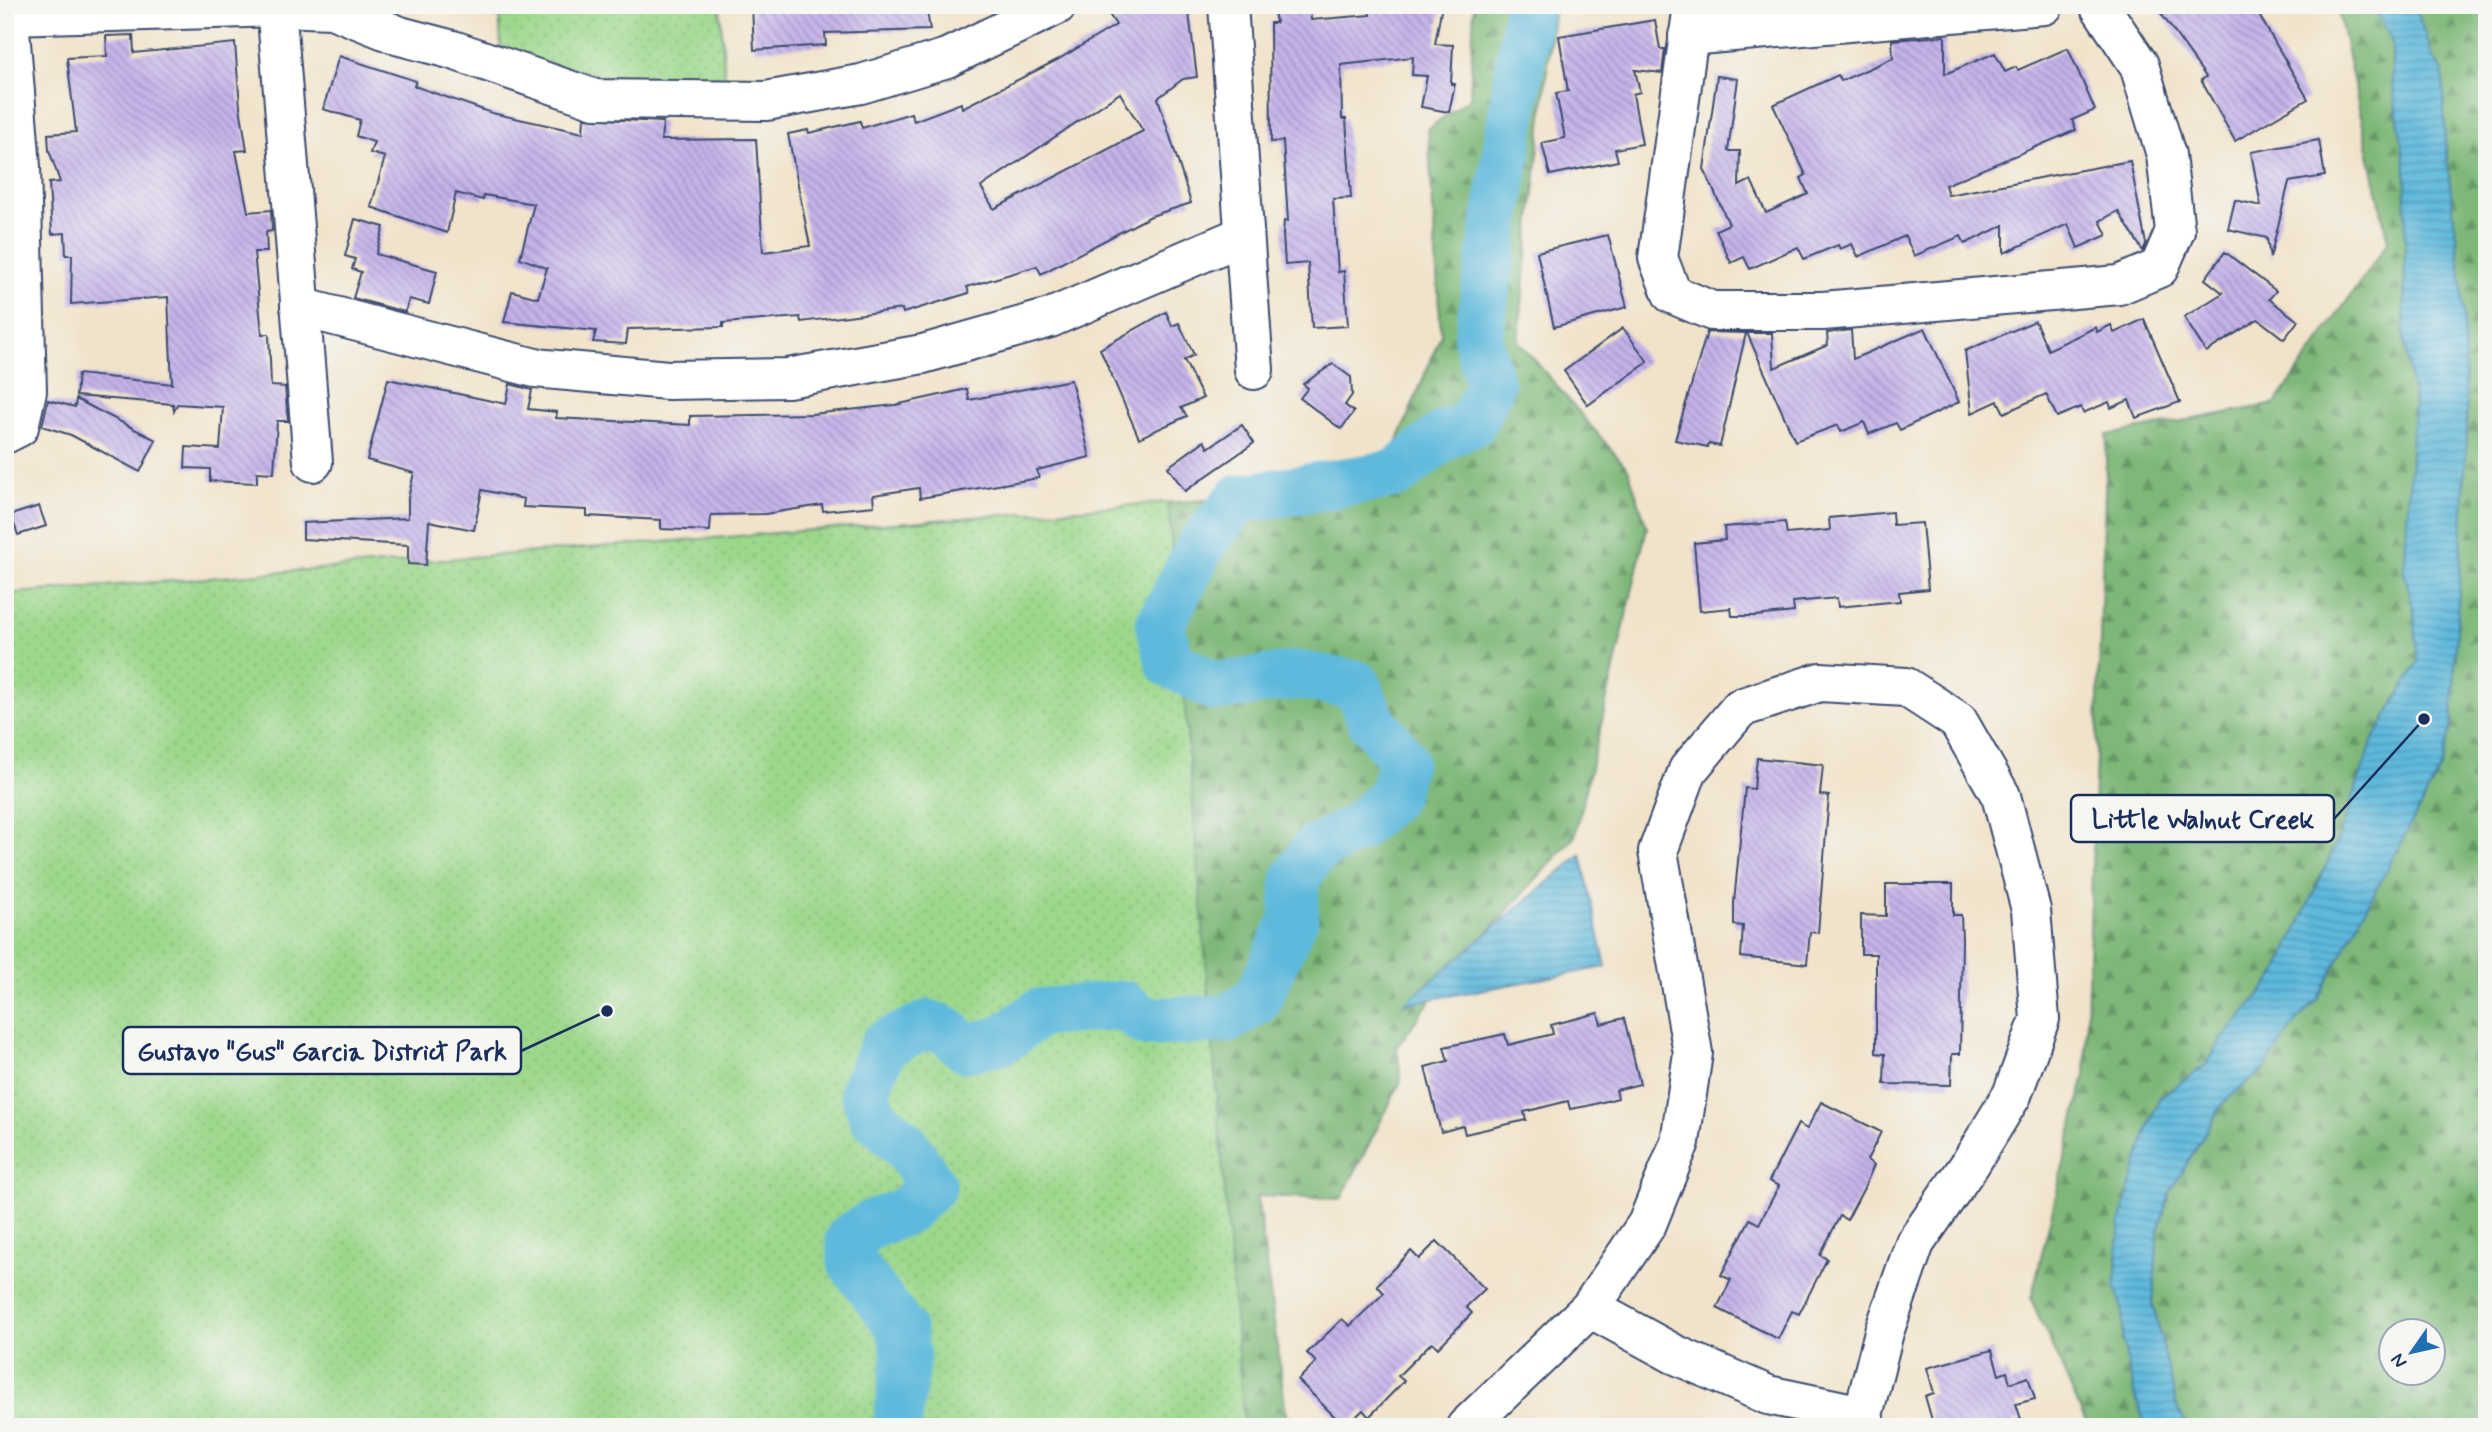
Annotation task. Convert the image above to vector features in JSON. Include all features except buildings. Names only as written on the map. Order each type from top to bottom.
[{"type":"lane","points":[[5,434],[19,427],[27,391],[13,168],[9,10],[277,6],[332,9],[400,36],[453,50],[595,99],[766,101],[861,84],[947,58],[1057,5]]},
{"type":"lane","points":[[1228,5],[1254,370]]},
{"type":"lane","points":[[2044,5],[1691,21],[1658,258],[1672,294],[1712,311],[1823,311],[2119,285],[2159,268],[2175,231],[2166,155],[2139,65],[2099,5]]},
{"type":"lane","points":[[277,6],[313,462]]},
{"type":"lane","points":[[300,307],[535,368],[668,380],[788,378],[923,354],[1050,318],[1244,235]]},
{"type":"lane","points":[[1466,1427],[1590,1308],[1647,1224],[1679,1142],[1693,1053],[1658,851],[1688,770],[1740,708],[1820,682],[1906,687],[1958,721],[2001,796],[2032,910],[2040,1019],[2012,1095],[1970,1164],[1915,1243],[1885,1332],[1864,1421],[1768,1395],[1674,1354],[1590,1308]]},
{"type":"green space","points":[[499,5],[720,5],[725,83],[604,77],[501,52]]},
{"type":"green space","points":[[1474,5],[1554,5],[1518,341],[1628,469],[1647,527],[1575,836],[1447,977],[1397,1047],[1401,1081],[1341,1199],[1257,1196],[1288,1427],[576,1427],[871,525],[1379,487],[1441,335],[1428,129],[1470,98]]},
{"type":"green space","points":[[2337,5],[2487,5],[2487,1427],[2088,1427],[2031,1299],[2085,1075],[2107,435],[2275,404],[2388,242]]},
{"type":"green space","points":[[1168,502],[1244,1427],[5,1427],[5,594]]},
{"type":"water","points":[[2373,5],[2415,5],[2433,57],[2443,71],[2445,141],[2462,286],[2467,433],[2452,723],[2442,766],[2317,1000],[2298,1019],[2263,1070],[2223,1103],[2170,1192],[2158,1232],[2153,1304],[2177,1407],[2188,1427],[2146,1427],[2135,1396],[2123,1343],[2123,1313],[2115,1285],[2120,1223],[2148,1127],[2160,1097],[2207,1064],[2218,1045],[2276,975],[2339,837],[2373,740],[2418,662],[2414,612],[2404,572],[2414,404],[2404,337],[2406,170],[2392,81],[2392,41]]},
{"type":"water","points":[[1581,854],[1606,967],[1404,1004]]},
{"type":"waterway","points":[[897,1427],[906,1356],[901,1328],[852,1263],[850,1238],[872,1224],[904,1212],[932,1186],[906,1146],[873,1116],[864,1091],[885,1044],[929,1024],[946,1030],[966,1048],[1001,1041],[1039,1013],[1124,1005],[1145,1022],[1227,1019],[1256,1001],[1294,919],[1295,880],[1314,850],[1357,828],[1392,796],[1403,759],[1371,720],[1357,685],[1297,675],[1216,687],[1170,663],[1160,625],[1202,544],[1239,499],[1396,474],[1444,435],[1472,423],[1490,385],[1478,340],[1529,5]]},
{"type":"place","name":"Little Walnut Creek","points":[[2424,719]]},
{"type":"place","name":"Gustavo \"Gus\" Garcia District Park","points":[[607,1011]]}]
